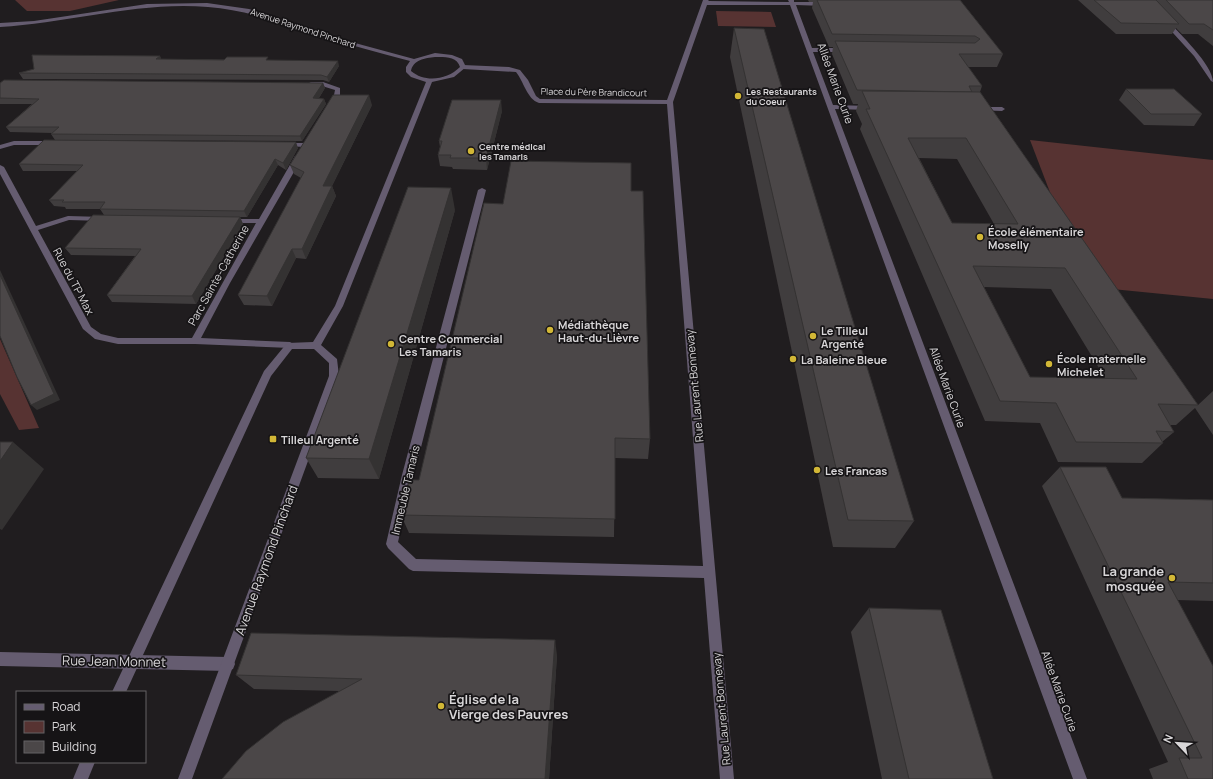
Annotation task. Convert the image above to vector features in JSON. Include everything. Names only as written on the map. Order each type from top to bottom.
[{"type":"street","points":[[706,1],[831,4]]},
{"type":"street","name":"Rue Laurent Bonnevay","points":[[706,1],[670,102],[727,779]]},
{"type":"street","name":"Allée Marie Curie","points":[[792,2],[1080,779]]},
{"type":"street","name":"Avenue Raymond Pinchard","points":[[0,25],[34,23],[147,6],[193,4],[246,10],[414,61]]},
{"type":"street","points":[[1160,15],[1196,55],[1213,80]]},
{"type":"street","points":[[811,50],[851,50]]},
{"type":"street","points":[[443,55],[460,60],[463,67],[459,72],[452,76],[430,80],[415,78],[410,75],[408,68],[414,61],[428,56],[443,55]]},
{"type":"street","name":"Place du Père Brandicourt","points":[[463,67],[509,69],[518,71],[526,80],[533,97],[539,101],[670,102]]},
{"type":"street","points":[[119,691],[267,374],[290,345],[316,346],[339,306],[430,80]]},
{"type":"street","points":[[299,84],[323,84],[338,89],[337,96],[327,111]]},
{"type":"street","points":[[832,107],[878,108]]},
{"type":"street","points":[[971,109],[1002,109]]},
{"type":"street","name":"Parc Sainte-Catherine","points":[[195,341],[308,142],[274,144]]},
{"type":"street","points":[[0,147],[14,143],[61,143]]},
{"type":"street","name":"Rue du TP Max","points":[[0,167],[88,329],[98,337],[118,341],[171,341]]},
{"type":"street","name":"Immeuble Tamaris","points":[[482,190],[408,475],[392,544],[413,565],[710,572]]},
{"type":"street","points":[[33,229],[68,218],[114,219]]},
{"type":"street","name":"Parc Sainte-Catherine","points":[[223,221],[262,221]]},
{"type":"street","name":"Parc Sainte-Catherine","points":[[171,341],[290,345]]},
{"type":"street","name":"Avenue Raymond Pinchard","points":[[185,779],[334,376],[334,362],[316,346]]},
{"type":"street","name":"Rue Jean Monnet","points":[[0,659],[228,664]]},
{"type":"street","points":[[80,779],[88,763]]},
{"type":"green space","points":[[15,0],[119,0],[70,11],[27,11]]},
{"type":"green space","points":[[716,11],[771,12],[776,27],[718,26]]},
{"type":"green space","points":[[1030,140],[1213,160],[1213,299],[1112,289],[1056,208]]},
{"type":"green space","points":[[0,339],[39,428],[19,430],[0,394]]},
{"type":"building","points":[[817,0],[960,0],[1003,54],[959,54],[982,86],[969,86],[972,92],[857,90],[835,41],[975,43],[980,39],[975,36],[832,34]]},
{"type":"building","points":[[1094,0],[1156,0],[1179,24],[1121,23]]},
{"type":"building","points":[[1166,0],[1213,0],[1213,30],[1204,24],[1189,24]]},
{"type":"building","points":[[734,28],[764,29],[914,521],[848,520]]},
{"type":"building","points":[[32,55],[160,56],[156,59],[224,60],[227,57],[268,57],[266,60],[338,61],[327,77],[321,75],[19,73],[34,69]]},
{"type":"building","points":[[4,80],[323,83],[313,98],[324,99],[300,136],[51,134],[59,127],[6,127],[39,99],[0,98],[0,83]]},
{"type":"building","points":[[1126,89],[1174,89],[1202,114],[1151,114]]},
{"type":"building","points":[[862,91],[980,92],[1198,405],[1158,404],[1174,432],[1156,431],[1163,443],[1076,442],[1056,403],[1000,401],[866,109],[870,109]],"holes":[[[908,138],[966,138],[1018,224],[952,223]],[[973,266],[1065,268],[1137,379],[1030,377]]]},
{"type":"building","points":[[333,95],[369,95],[323,186],[332,186],[302,249],[292,249],[267,296],[238,295],[304,172],[290,165]]},
{"type":"building","points":[[452,100],[501,100],[486,158],[450,158],[451,155],[438,155],[442,141],[439,141]]},
{"type":"building","points":[[44,140],[296,142],[283,163],[275,159],[244,211],[100,209],[105,202],[62,202],[64,200],[49,200],[83,165],[19,164]]},
{"type":"building","points":[[511,161],[631,163],[631,191],[643,191],[650,439],[615,438],[615,519],[401,515],[409,480],[419,480],[484,203],[503,204]]},
{"type":"building","name":"Centre Commercial Les Tamaris","points":[[408,187],[451,188],[369,459],[306,458]]},
{"type":"building","points":[[93,215],[240,217],[192,296],[107,295],[141,249],[65,248]]},
{"type":"building","points":[[0,275],[54,394],[31,405],[17,377],[0,336]]},
{"type":"building","points":[[0,442],[13,442],[0,461]]},
{"type":"building","points":[[1060,467],[1106,467],[1122,498],[1213,500],[1213,583],[1168,582],[1213,666],[1213,779],[1188,779],[1179,758],[1202,758]]},
{"type":"building","points":[[869,608],[941,610],[993,779],[909,779]]},
{"type":"building","name":"Église de la Vierge des Pauvres","points":[[251,633],[555,640],[545,779],[222,779],[246,751],[283,722],[362,679],[236,675]]},
{"type":"place","name":"Les Restaurants du Coeur","points":[[738,96]]},
{"type":"place","name":"Centre médical les Tamaris","points":[[471,151]]},
{"type":"place","name":"École élémentaire Moselly","points":[[980,237]]},
{"type":"place","name":"Médiathèque Haut-du-Lièvre","points":[[550,330]]},
{"type":"place","name":"Le Tilleul Argenté","points":[[813,336]]},
{"type":"place","name":"Centre Commercial Les Tamaris","points":[[391,344]]},
{"type":"place","name":"La Baleine Bleue","points":[[793,359]]},
{"type":"place","name":"École maternelle Michelet","points":[[1049,364]]},
{"type":"place","name":"Tilleul Argenté","points":[[273,439]]},
{"type":"place","name":"Les Francas","points":[[817,470]]},
{"type":"place","name":"La grande mosquée","points":[[1172,578]]},
{"type":"place","name":"Église de la Vierge des Pauvres","points":[[441,706]]}]
